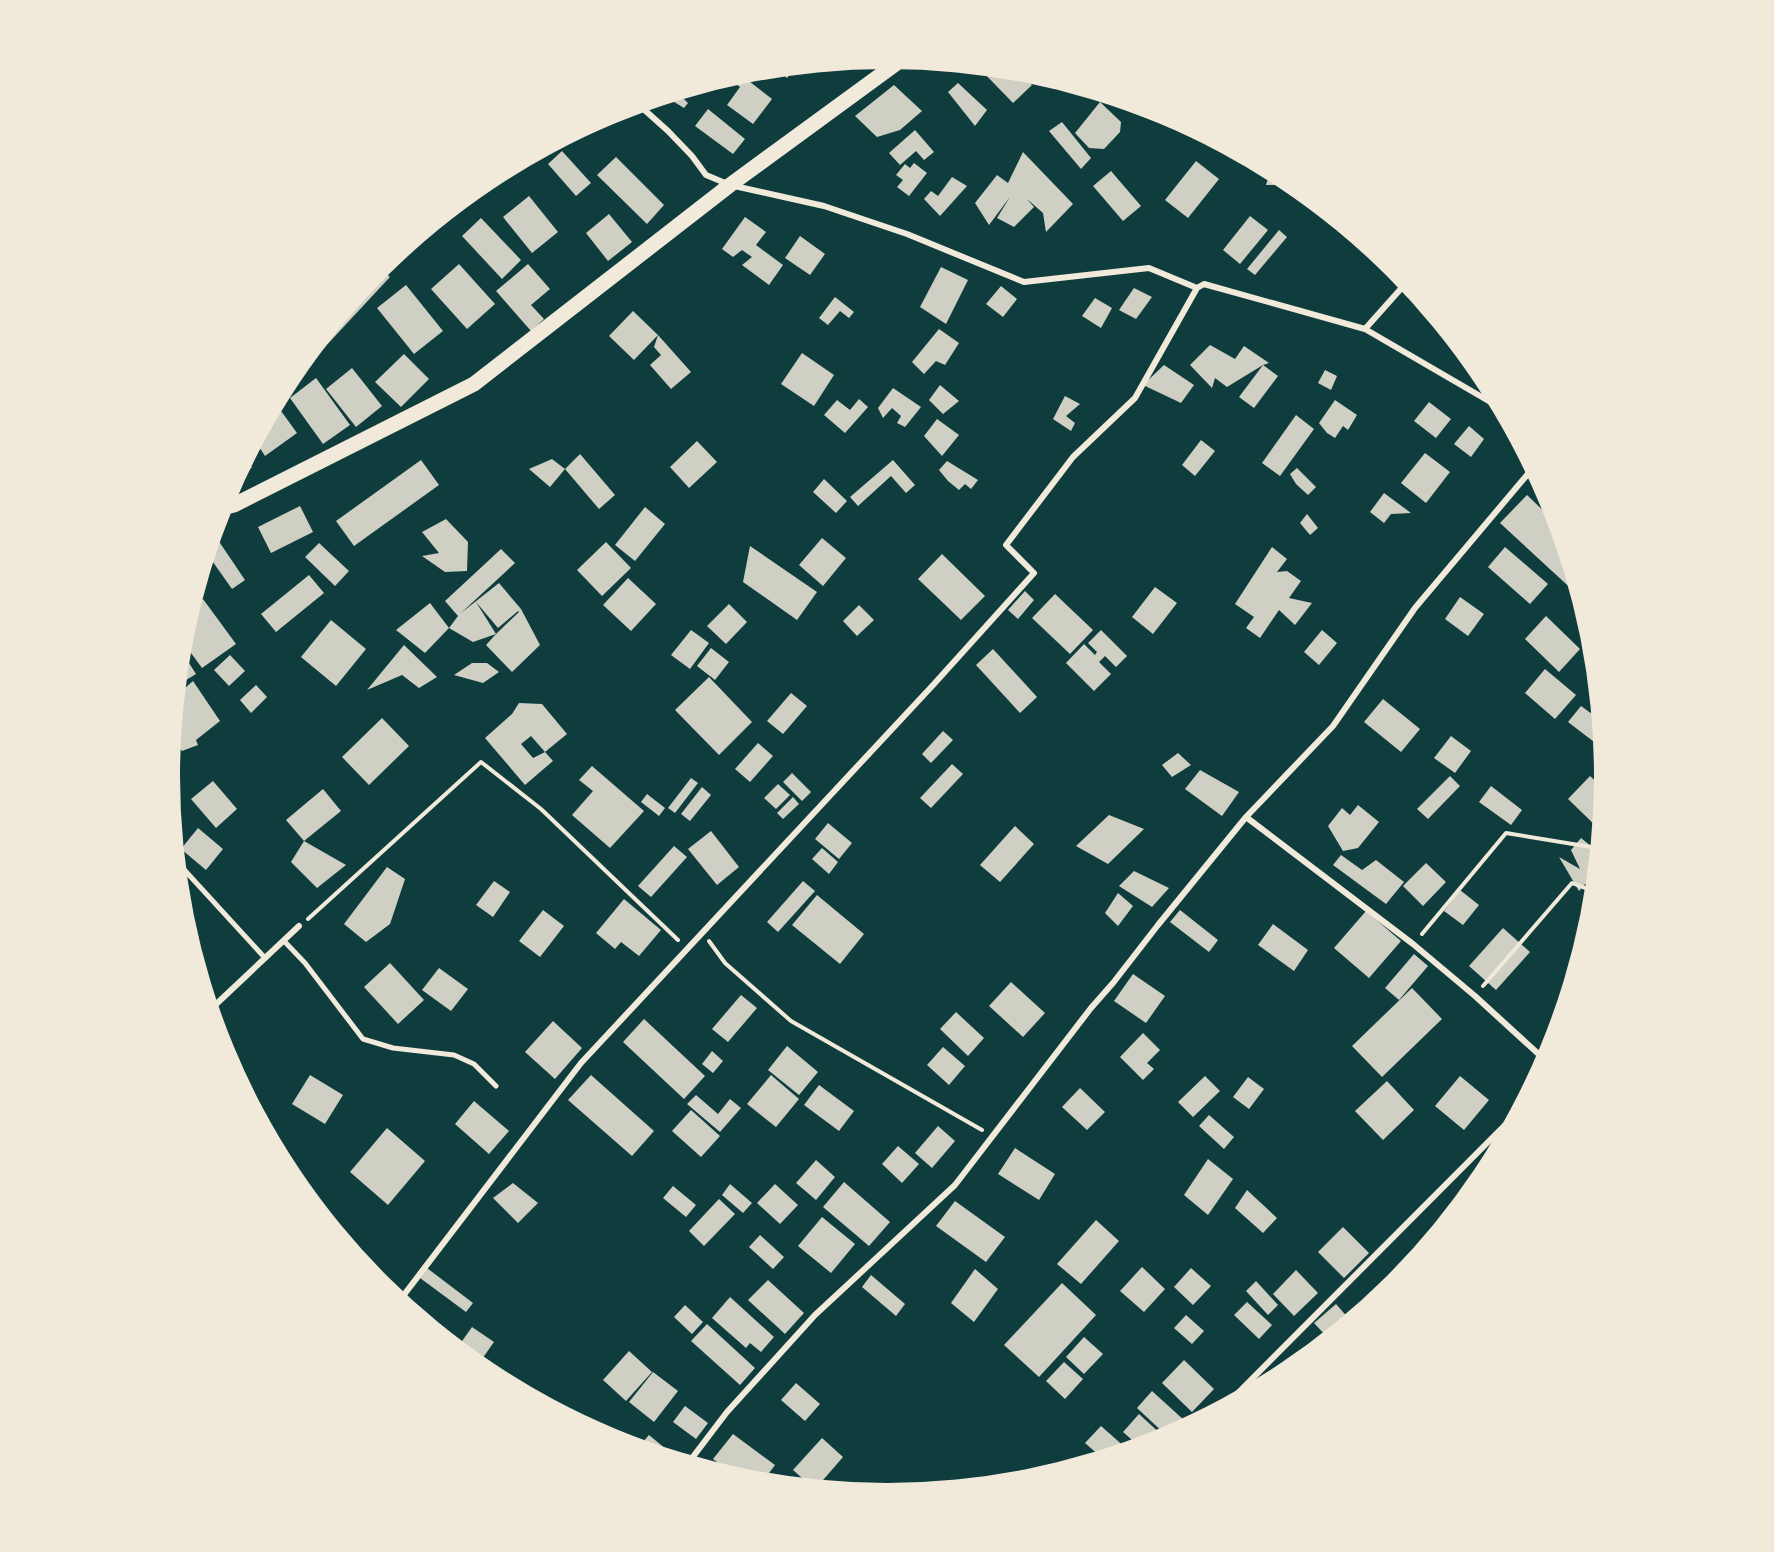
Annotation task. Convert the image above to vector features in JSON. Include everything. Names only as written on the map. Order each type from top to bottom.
[{"type":"main road","points":[[234,505],[474,384],[730,185],[889,69]]},
{"type":"street","points":[[647,112],[692,156],[705,175],[730,185],[824,206],[907,234],[1024,282],[1149,268],[1197,288]]},
{"type":"street","points":[[405,1293],[581,1063],[934,684],[1034,573],[1006,545],[1073,457],[1135,398],[1197,288],[1204,284],[1365,329],[1484,398]]},
{"type":"street","points":[[1365,329],[1400,290]]},
{"type":"street","points":[[694,1456],[727,1412],[815,1315],[955,1185],[1091,1008],[1246,817],[1333,726],[1415,608],[1527,476]]},
{"type":"street","points":[[1246,817],[1413,944],[1537,1053]]},
{"type":"street","points":[[187,873],[265,958]]},
{"type":"street","points":[[218,1003],[299,927]]},
{"type":"street","points":[[284,941],[363,1039],[393,1048],[454,1055],[474,1064],[496,1086]]},
{"type":"street","points":[[1247,1384],[1497,1133]]},
{"type":"path","points":[[299,927],[481,762],[541,809],[687,949]]},
{"type":"path","points":[[1413,944],[1506,833],[1590,847]]},
{"type":"path","points":[[1475,996],[1572,883],[1585,888]]},
{"type":"path","points":[[702,932],[725,963],[791,1021],[993,1137]]},
{"type":"building","points":[[987,76],[1032,85],[1013,103]]},
{"type":"building","points":[[751,83],[772,99],[753,124],[727,105],[740,87],[738,85]]},
{"type":"building","points":[[958,83],[987,110],[975,126],[948,92]]},
{"type":"building","points":[[894,85],[922,111],[900,130],[877,137],[855,116]]},
{"type":"building","points":[[684,99],[688,103],[684,108],[675,102]]},
{"type":"building","points":[[1100,102],[1121,122],[1120,132],[1104,149],[1089,148],[1075,133]]},
{"type":"building","points":[[708,109],[745,139],[733,154],[695,126]]},
{"type":"building","points":[[1062,122],[1091,158],[1081,169],[1049,131]]},
{"type":"building","points":[[915,130],[934,152],[924,160],[916,151],[900,165],[889,153]]},
{"type":"building","points":[[562,151],[591,183],[576,196],[548,164]]},
{"type":"building","points":[[1023,152],[1073,204],[1046,232],[1043,213],[1027,199],[1034,207],[1014,227],[997,218],[1010,197],[989,225],[975,203],[997,175],[1008,183]]},
{"type":"building","points":[[616,157],[664,205],[647,224],[597,175]]},
{"type":"building","points":[[1196,161],[1219,179],[1188,218],[1165,200]]},
{"type":"building","points":[[914,163],[927,173],[909,196],[897,187],[903,180],[896,175],[905,164],[910,168]]},
{"type":"building","points":[[1111,171],[1141,206],[1123,221],[1093,186]]},
{"type":"building","points":[[952,177],[967,186],[940,216],[924,199],[931,191],[938,196]]},
{"type":"building","points":[[529,196],[558,232],[532,253],[503,217]]},
{"type":"building","points":[[609,214],[632,242],[608,261],[586,233]]},
{"type":"building","points":[[1250,216],[1268,230],[1240,264],[1223,250]]},
{"type":"building","points":[[745,217],[766,232],[756,245],[783,265],[769,285],[742,265],[752,257],[742,250],[733,257],[722,249]]},
{"type":"building","points":[[481,218],[521,260],[502,279],[462,236]]},
{"type":"building","points":[[1279,230],[1287,237],[1255,275],[1247,269]]},
{"type":"building","points":[[800,236],[825,254],[810,275],[785,258]]},
{"type":"building","points":[[459,264],[495,304],[467,329],[431,289]]},
{"type":"building","points":[[528,264],[550,289],[531,305],[544,319],[531,331],[496,291]]},
{"type":"building","points":[[941,267],[968,280],[946,324],[920,307]]},
{"type":"building","points":[[387,276],[390,277],[327,344],[355,310]]},
{"type":"building","points":[[406,285],[443,331],[414,354],[377,308]]},
{"type":"building","points":[[1001,286],[1017,299],[1003,317],[986,304]]},
{"type":"building","points":[[1134,288],[1152,297],[1136,319],[1119,310]]},
{"type":"building","points":[[835,297],[854,312],[849,318],[840,311],[828,325],[819,318]]},
{"type":"building","points":[[1095,298],[1112,308],[1101,328],[1082,316]]},
{"type":"building","points":[[633,311],[658,335],[634,360],[609,336]]},
{"type":"building","points":[[939,329],[959,343],[945,365],[936,361],[924,374],[912,362]]},
{"type":"building","points":[[658,335],[691,372],[671,389],[650,365],[661,355],[654,347]]},
{"type":"building","points":[[1210,345],[1235,359],[1244,346],[1269,363],[1227,387],[1215,378],[1212,388],[1190,365]]},
{"type":"building","points":[[802,353],[834,375],[814,406],[781,384]]},
{"type":"building","points":[[404,354],[429,379],[401,407],[375,382]]},
{"type":"building","points":[[1164,365],[1194,385],[1181,403],[1143,385]]},
{"type":"building","points":[[1263,365],[1278,376],[1254,408],[1239,397]]},
{"type":"building","points":[[352,368],[382,406],[356,427],[326,389]]},
{"type":"building","points":[[1325,370],[1337,376],[1331,390],[1318,383]]},
{"type":"building","points":[[316,378],[350,425],[323,444],[290,398]]},
{"type":"building","points":[[940,385],[959,401],[943,414],[929,400]]},
{"type":"building","points":[[893,388],[921,407],[905,427],[897,423],[901,416],[892,408],[883,418],[878,408]]},
{"type":"building","points":[[1065,396],[1080,404],[1066,416],[1075,423],[1071,431],[1053,419]]},
{"type":"building","points":[[859,399],[868,407],[845,433],[824,415],[837,400],[850,410]]},
{"type":"building","points":[[1335,400],[1357,415],[1348,430],[1343,426],[1335,438],[1327,433],[1319,423]]},
{"type":"building","points":[[1429,402],[1451,419],[1436,438],[1414,421]]},
{"type":"building","points":[[281,412],[297,433],[265,456],[261,449]]},
{"type":"building","points":[[1296,415],[1314,429],[1280,476],[1262,463]]},
{"type":"building","points":[[937,419],[959,435],[942,456],[924,436]]},
{"type":"building","points":[[1469,426],[1484,439],[1471,457],[1454,444]]},
{"type":"building","points":[[1201,440],[1215,451],[1195,476],[1182,465]]},
{"type":"building","points":[[697,441],[717,462],[689,488],[670,467]]},
{"type":"building","points":[[1425,453],[1450,472],[1426,503],[1401,483]]},
{"type":"building","points":[[580,454],[615,495],[599,509],[565,469]]},
{"type":"building","points":[[552,459],[565,469],[550,487],[529,469]]},
{"type":"building","points":[[421,460],[439,485],[354,546],[336,521]]},
{"type":"building","points":[[893,460],[915,485],[906,493],[891,476],[858,506],[850,497]]},
{"type":"building","points":[[947,461],[978,480],[971,489],[965,484],[959,490],[948,481],[939,470]]},
{"type":"building","points":[[1297,468],[1316,487],[1308,495],[1296,484],[1290,474]]},
{"type":"building","points":[[824,479],[847,501],[836,513],[813,492]]},
{"type":"building","points":[[1384,493],[1411,513],[1391,514],[1384,523],[1370,512]]},
{"type":"building","points":[[1527,495],[1541,509],[1568,585],[1500,523]]},
{"type":"building","points":[[300,506],[313,532],[271,553],[258,527]]},
{"type":"building","points":[[645,507],[665,524],[635,561],[615,545]]},
{"type":"building","points":[[1307,514],[1318,528],[1310,535],[1300,523]]},
{"type":"building","points":[[446,519],[468,542],[467,571],[445,572],[422,556],[439,553],[422,532]]},
{"type":"building","points":[[822,538],[846,558],[823,586],[799,565]]},
{"type":"building","points":[[606,542],[631,568],[602,596],[577,570]]},
{"type":"building","points":[[220,543],[245,580],[232,589],[214,563]]},
{"type":"building","points":[[319,543],[349,571],[335,586],[305,557]]},
{"type":"building","points":[[750,546],[817,592],[797,620],[743,582]]},
{"type":"building","points":[[1272,547],[1287,559],[1277,572],[1287,571],[1301,581],[1289,598],[1312,603],[1295,625],[1279,610],[1260,638],[1246,628],[1254,617],[1235,604]]},
{"type":"building","points":[[1505,547],[1548,584],[1530,604],[1488,567]]},
{"type":"building","points":[[501,549],[515,563],[461,613],[499,583],[521,609],[540,645],[512,672],[486,645],[496,634],[473,642],[449,628],[458,616],[445,601]],"holes":[[[476,602],[498,628],[519,612],[496,634]]]},
{"type":"building","points":[[942,554],[985,596],[961,620],[918,579]]},
{"type":"building","points":[[309,575],[324,593],[276,632],[261,614]]},
{"type":"building","points":[[628,578],[656,604],[631,631],[603,605]]},
{"type":"building","points":[[1155,587],[1177,603],[1153,634],[1132,617]]},
{"type":"building","points":[[1025,591],[1034,600],[1018,619],[1008,610]]},
{"type":"building","points":[[1055,594],[1093,630],[1070,654],[1032,618]]},
{"type":"building","points":[[1460,597],[1484,614],[1468,636],[1445,619]]},
{"type":"building","points":[[203,599],[236,644],[202,668],[191,653]]},
{"type":"building","points":[[430,603],[449,628],[425,653],[396,630]]},
{"type":"building","points":[[729,604],[747,622],[726,644],[707,626]]},
{"type":"building","points":[[859,605],[874,620],[857,636],[843,621]]},
{"type":"building","points":[[1546,616],[1580,649],[1559,672],[1525,639]]},
{"type":"building","points":[[331,620],[366,649],[336,686],[301,657]]},
{"type":"building","points":[[691,630],[709,643],[690,669],[671,655]]},
{"type":"building","points":[[1101,630],[1127,656],[1116,667],[1105,656],[1099,662],[1111,674],[1094,691],[1066,663],[1084,644],[1095,655],[1097,652],[1088,643]]},
{"type":"building","points":[[1322,630],[1337,643],[1319,665],[1304,652]]},
{"type":"building","points":[[404,645],[437,677],[419,688],[402,675],[367,690]]},
{"type":"building","points":[[711,648],[729,662],[715,680],[697,666]]},
{"type":"building","points":[[993,649],[1037,697],[1020,713],[976,665]]},
{"type":"building","points":[[230,655],[245,671],[229,686],[214,670]]},
{"type":"building","points":[[472,663],[487,663],[499,672],[483,683],[454,675]]},
{"type":"building","points":[[190,664],[196,674],[187,680]]},
{"type":"building","points":[[1545,669],[1576,695],[1555,719],[1525,693]]},
{"type":"building","points":[[709,677],[752,722],[719,755],[675,710]]},
{"type":"building","points":[[193,681],[220,721],[196,740],[198,745],[182,751],[182,730],[186,687]]},
{"type":"building","points":[[256,685],[267,697],[251,713],[240,700]]},
{"type":"building","points":[[791,693],[807,706],[783,734],[767,721]]},
{"type":"building","points":[[1383,699],[1420,729],[1401,752],[1364,722]]},
{"type":"building","points":[[519,703],[542,704],[567,734],[545,752],[553,761],[525,785],[485,738],[512,714]],"holes":[[[531,736],[545,752],[533,758],[521,744]]]},
{"type":"building","points":[[1581,706],[1591,713],[1592,741],[1568,722]]},
{"type":"building","points":[[382,718],[409,746],[369,785],[342,757]]},
{"type":"building","points":[[943,731],[953,740],[931,763],[922,754]]},
{"type":"building","points":[[1451,736],[1471,751],[1455,773],[1434,758]]},
{"type":"building","points":[[758,743],[773,756],[750,782],[735,769]]},
{"type":"building","points":[[1178,753],[1191,765],[1172,777],[1162,765]]},
{"type":"building","points":[[952,764],[963,774],[931,808],[920,798]]},
{"type":"building","points":[[592,766],[644,811],[610,848],[572,815],[593,791],[579,780]]},
{"type":"building","points":[[1200,770],[1239,792],[1222,816],[1185,789]]},
{"type":"building","points":[[792,773],[811,792],[802,801],[783,782]]},
{"type":"building","points":[[1450,776],[1460,786],[1428,819],[1417,809]]},
{"type":"building","points":[[1590,776],[1594,780],[1592,822],[1568,799]]},
{"type":"building","points":[[691,778],[698,783],[675,813],[668,808]]},
{"type":"building","points":[[213,781],[237,809],[216,828],[191,799]]},
{"type":"building","points":[[778,784],[790,795],[776,809],[764,798]]},
{"type":"building","points":[[1491,786],[1522,810],[1511,825],[1479,802]]},
{"type":"building","points":[[702,787],[711,795],[690,821],[681,814]]},
{"type":"building","points":[[323,789],[341,811],[304,841],[286,820]]},
{"type":"building","points":[[647,794],[665,808],[659,816],[641,802]]},
{"type":"building","points":[[793,797],[799,804],[783,819],[777,813]]},
{"type":"building","points":[[1358,805],[1379,822],[1358,848],[1343,851],[1328,826],[1342,808],[1350,815]]},
{"type":"building","points":[[1109,815],[1144,829],[1108,864],[1076,846]]},
{"type":"building","points":[[828,823],[852,843],[839,859],[815,839]]},
{"type":"building","points":[[1015,826],[1034,844],[1000,882],[980,865]]},
{"type":"building","points":[[198,828],[223,849],[206,870],[185,852],[184,845]]},
{"type":"building","points":[[711,831],[739,867],[717,885],[688,849]]},
{"type":"building","points":[[1581,838],[1590,845],[1585,884],[1579,891],[1559,857],[1580,869],[1571,850]]},
{"type":"building","points":[[304,841],[346,865],[317,888],[291,862]]},
{"type":"building","points":[[674,846],[687,857],[651,897],[638,886]]},
{"type":"building","points":[[822,848],[838,862],[829,874],[812,859]]},
{"type":"building","points":[[1341,855],[1362,870],[1376,860],[1404,882],[1386,904],[1333,865]]},
{"type":"building","points":[[1426,863],[1446,882],[1423,906],[1403,886]]},
{"type":"building","points":[[387,867],[405,879],[390,924],[366,942],[344,924]]},
{"type":"building","points":[[1134,871],[1169,888],[1152,907],[1119,886]]},
{"type":"building","points":[[494,881],[510,892],[493,917],[476,905]]},
{"type":"building","points":[[803,881],[815,891],[778,932],[767,922]]},
{"type":"building","points":[[1460,890],[1479,905],[1463,925],[1444,911]]},
{"type":"building","points":[[1118,893],[1133,906],[1118,926],[1105,913]]},
{"type":"building","points":[[817,895],[864,934],[840,964],[792,925]]},
{"type":"building","points":[[624,899],[661,930],[639,956],[621,942],[615,949],[596,933]]},
{"type":"building","points":[[543,910],[564,926],[540,957],[519,941]]},
{"type":"building","points":[[1180,910],[1218,940],[1209,952],[1170,922]]},
{"type":"building","points":[[1366,911],[1401,941],[1369,978],[1334,948]]},
{"type":"building","points":[[1273,924],[1308,950],[1294,971],[1258,945]]},
{"type":"building","points":[[1503,928],[1530,952],[1496,990],[1469,966]]},
{"type":"building","points":[[1414,954],[1428,966],[1399,1000],[1385,988]]},
{"type":"building","points":[[390,963],[424,1000],[398,1024],[364,987]]},
{"type":"building","points":[[439,968],[468,989],[451,1011],[422,990]]},
{"type":"building","points":[[1133,974],[1165,996],[1146,1023],[1114,1001]]},
{"type":"building","points":[[1011,982],[1045,1013],[1023,1037],[989,1006]]},
{"type":"building","points":[[1412,988],[1442,1019],[1382,1077],[1352,1046]]},
{"type":"building","points":[[741,995],[757,1008],[728,1042],[712,1029]]},
{"type":"building","points":[[956,1012],[984,1038],[968,1056],[940,1029]]},
{"type":"building","points":[[644,1019],[705,1076],[684,1099],[623,1042]]},
{"type":"building","points":[[553,1021],[582,1048],[555,1079],[525,1052]]},
{"type":"building","points":[[1143,1033],[1160,1050],[1147,1063],[1154,1069],[1143,1080],[1120,1057]]},
{"type":"building","points":[[787,1046],[818,1072],[799,1095],[768,1070]]},
{"type":"building","points":[[943,1047],[965,1066],[949,1085],[927,1065]]},
{"type":"building","points":[[712,1051],[723,1061],[713,1073],[702,1064]]},
{"type":"building","points":[[310,1075],[343,1095],[325,1124],[292,1104]]},
{"type":"building","points":[[591,1075],[654,1131],[632,1156],[568,1100]]},
{"type":"building","points":[[771,1075],[799,1099],[776,1127],[747,1104]]},
{"type":"building","points":[[1205,1076],[1220,1091],[1193,1117],[1178,1102]]},
{"type":"building","points":[[1460,1076],[1489,1100],[1464,1130],[1435,1106]]},
{"type":"building","points":[[1248,1077],[1264,1089],[1249,1109],[1233,1097]]},
{"type":"building","points":[[1387,1081],[1414,1110],[1383,1140],[1355,1111]]},
{"type":"building","points":[[819,1085],[854,1111],[839,1131],[804,1105]]},
{"type":"building","points":[[1080,1088],[1105,1112],[1087,1130],[1062,1107]]},
{"type":"building","points":[[696,1095],[718,1114],[730,1099],[741,1108],[720,1132],[687,1104]]},
{"type":"building","points":[[474,1101],[509,1131],[489,1154],[455,1124]]},
{"type":"building","points":[[691,1110],[720,1136],[701,1157],[672,1131]]},
{"type":"building","points":[[1209,1115],[1234,1137],[1224,1149],[1199,1126]]},
{"type":"building","points":[[938,1126],[955,1141],[932,1168],[915,1153]]},
{"type":"building","points":[[387,1128],[425,1161],[388,1205],[350,1172]]},
{"type":"building","points":[[898,1146],[919,1164],[902,1183],[882,1164]]},
{"type":"building","points":[[1015,1148],[1055,1174],[1039,1200],[998,1174]]},
{"type":"building","points":[[1208,1159],[1233,1179],[1208,1215],[1184,1195]]},
{"type":"building","points":[[816,1160],[835,1177],[816,1200],[796,1183]]},
{"type":"building","points":[[844,1182],[890,1222],[869,1246],[823,1207]]},
{"type":"building","points":[[513,1183],[538,1203],[518,1223],[493,1198]]},
{"type":"building","points":[[730,1184],[752,1203],[743,1213],[722,1195]]},
{"type":"building","points":[[775,1184],[798,1205],[780,1224],[757,1203]]},
{"type":"building","points":[[673,1186],[696,1205],[686,1217],[663,1198]]},
{"type":"building","points":[[1247,1190],[1277,1218],[1263,1233],[1235,1208]]},
{"type":"building","points":[[719,1199],[735,1214],[704,1246],[689,1231]]},
{"type":"building","points":[[955,1201],[1005,1237],[986,1262],[936,1226]]},
{"type":"building","points":[[822,1217],[855,1244],[831,1273],[798,1246]]},
{"type":"building","points":[[1096,1220],[1119,1241],[1081,1284],[1057,1264]]},
{"type":"building","points":[[1343,1227],[1369,1253],[1344,1278],[1318,1252]]},
{"type":"building","points":[[760,1235],[784,1257],[773,1269],[749,1247]]},
{"type":"building","points":[[423,1265],[473,1303],[466,1312],[416,1275]]},
{"type":"building","points":[[1142,1267],[1165,1289],[1144,1312],[1120,1291]]},
{"type":"building","points":[[1191,1268],[1211,1286],[1193,1305],[1174,1287]]},
{"type":"building","points":[[975,1269],[998,1289],[974,1322],[951,1303]]},
{"type":"building","points":[[1296,1270],[1318,1293],[1294,1316],[1273,1294]]},
{"type":"building","points":[[871,1275],[905,1304],[896,1316],[862,1287]]},
{"type":"building","points":[[768,1280],[804,1313],[785,1334],[748,1300]]},
{"type":"building","points":[[1256,1281],[1278,1305],[1268,1315],[1246,1291]]},
{"type":"building","points":[[1062,1283],[1096,1315],[1039,1377],[1004,1345]]},
{"type":"building","points":[[730,1297],[774,1337],[761,1352],[750,1343],[746,1348],[712,1318]]},
{"type":"building","points":[[1247,1302],[1272,1325],[1259,1339],[1234,1315]]},
{"type":"building","points":[[1336,1304],[1345,1314],[1323,1332],[1314,1323]]},
{"type":"building","points":[[685,1305],[703,1322],[692,1334],[674,1317]]},
{"type":"building","points":[[1186,1315],[1204,1331],[1192,1344],[1174,1328]]},
{"type":"building","points":[[707,1324],[755,1368],[740,1385],[691,1341]]},
{"type":"building","points":[[472,1327],[494,1342],[484,1357],[462,1341]]},
{"type":"building","points":[[1084,1337],[1103,1354],[1084,1374],[1066,1357]]},
{"type":"building","points":[[629,1351],[652,1372],[626,1401],[603,1380]]},
{"type":"building","points":[[1184,1360],[1214,1389],[1192,1412],[1162,1383]]},
{"type":"building","points":[[1064,1362],[1083,1379],[1065,1399],[1046,1381]]},
{"type":"building","points":[[653,1372],[678,1391],[654,1422],[629,1402]]},
{"type":"building","points":[[796,1383],[820,1404],[805,1421],[781,1400]]},
{"type":"building","points":[[1152,1391],[1182,1418],[1159,1429],[1137,1408]]},
{"type":"building","points":[[685,1406],[708,1423],[696,1439],[673,1422]]},
{"type":"building","points":[[1139,1414],[1156,1430],[1131,1439],[1123,1432]]},
{"type":"building","points":[[1101,1426],[1120,1443],[1094,1451],[1085,1443]]},
{"type":"building","points":[[733,1434],[775,1465],[769,1473],[717,1462],[713,1459]]},
{"type":"building","points":[[649,1435],[662,1446],[660,1445],[645,1440]]},
{"type":"building","points":[[822,1438],[843,1457],[824,1479],[802,1478],[793,1470]]}]
